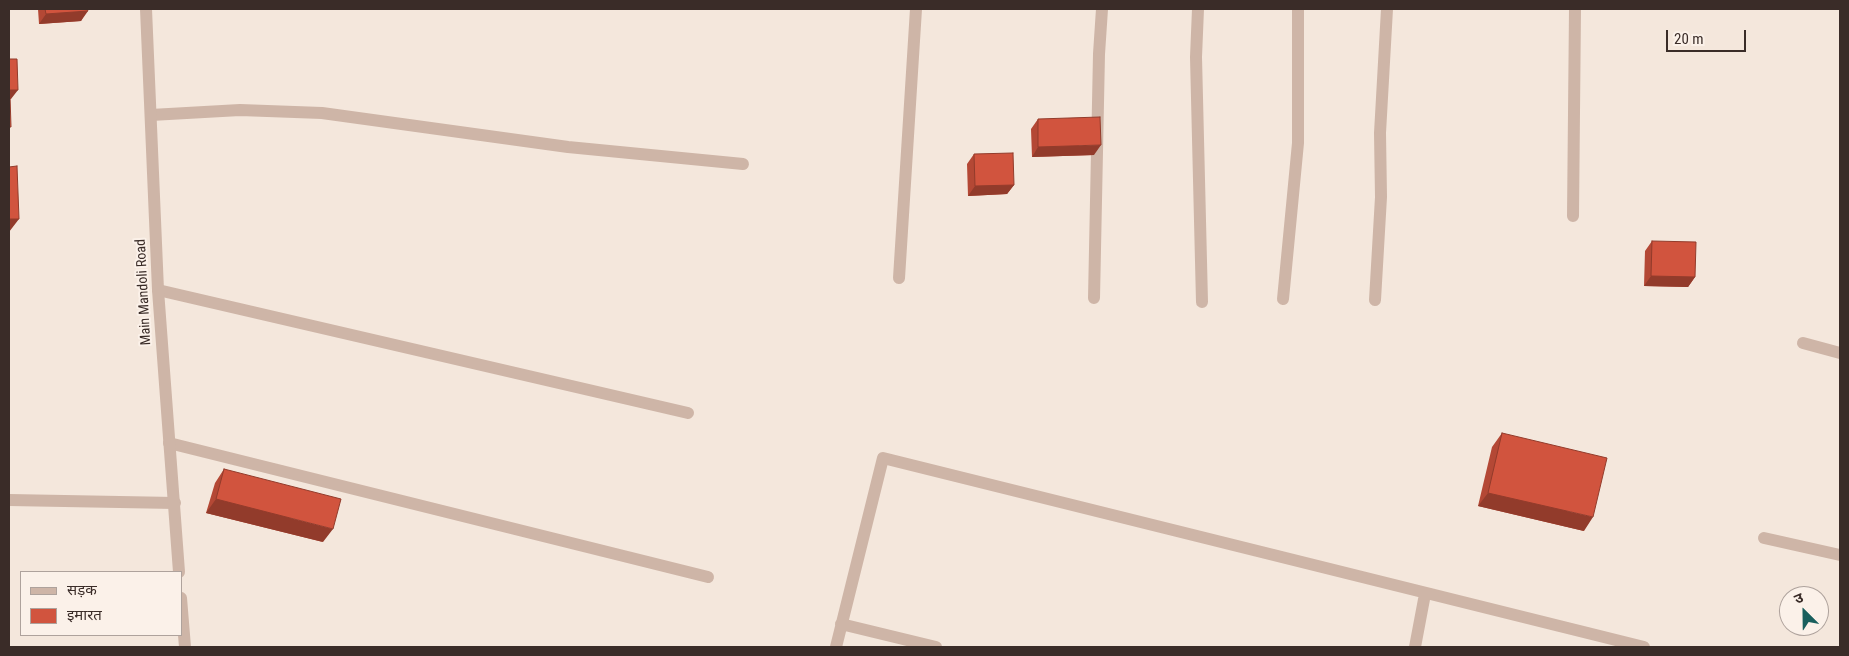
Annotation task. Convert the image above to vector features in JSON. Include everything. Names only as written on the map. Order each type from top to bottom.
[{"type":"street","name":"Main Mandoli Road","points":[[146,9],[158,290],[180,571]]},
{"type":"street","points":[[899,278],[916,9]]},
{"type":"street","points":[[1094,298],[1099,54],[1102,9]]},
{"type":"street","points":[[1198,9],[1196,57],[1202,302]]},
{"type":"street","points":[[1283,299],[1298,143],[1298,9]]},
{"type":"street","points":[[1375,300],[1380,197],[1380,133],[1387,9]]},
{"type":"street","points":[[1572,216],[1575,9]]},
{"type":"street","points":[[151,115],[240,110],[322,113],[568,148],[743,164]]},
{"type":"street","points":[[158,290],[688,413]]},
{"type":"street","points":[[1803,343],[1840,353]]},
{"type":"street","points":[[169,443],[708,577]]},
{"type":"street","points":[[836,647],[883,458],[1644,647]]},
{"type":"street","points":[[9,500],[175,503]]},
{"type":"street","points":[[1764,538],[1840,555]]},
{"type":"street","points":[[1415,647],[1425,594]]},
{"type":"street","points":[[182,610],[185,647]]},
{"type":"street","points":[[841,624],[936,647]]},
{"type":"building","points":[[45,9],[87,9],[88,11],[46,14]]},
{"type":"building","points":[[9,59],[17,59],[18,90],[9,90]]},
{"type":"building","points":[[10,96],[11,127],[9,127]]},
{"type":"building","points":[[1100,117],[1101,145],[1038,147],[1038,119]]},
{"type":"building","points":[[1013,153],[1014,185],[975,186],[974,154]]},
{"type":"building","points":[[17,166],[19,219],[9,219],[9,167]]},
{"type":"building","points":[[1652,241],[1696,242],[1695,277],[1651,276]]},
{"type":"building","points":[[1502,433],[1607,458],[1593,517],[1488,493]]},
{"type":"building","points":[[224,469],[341,499],[333,529],[216,499]]}]
